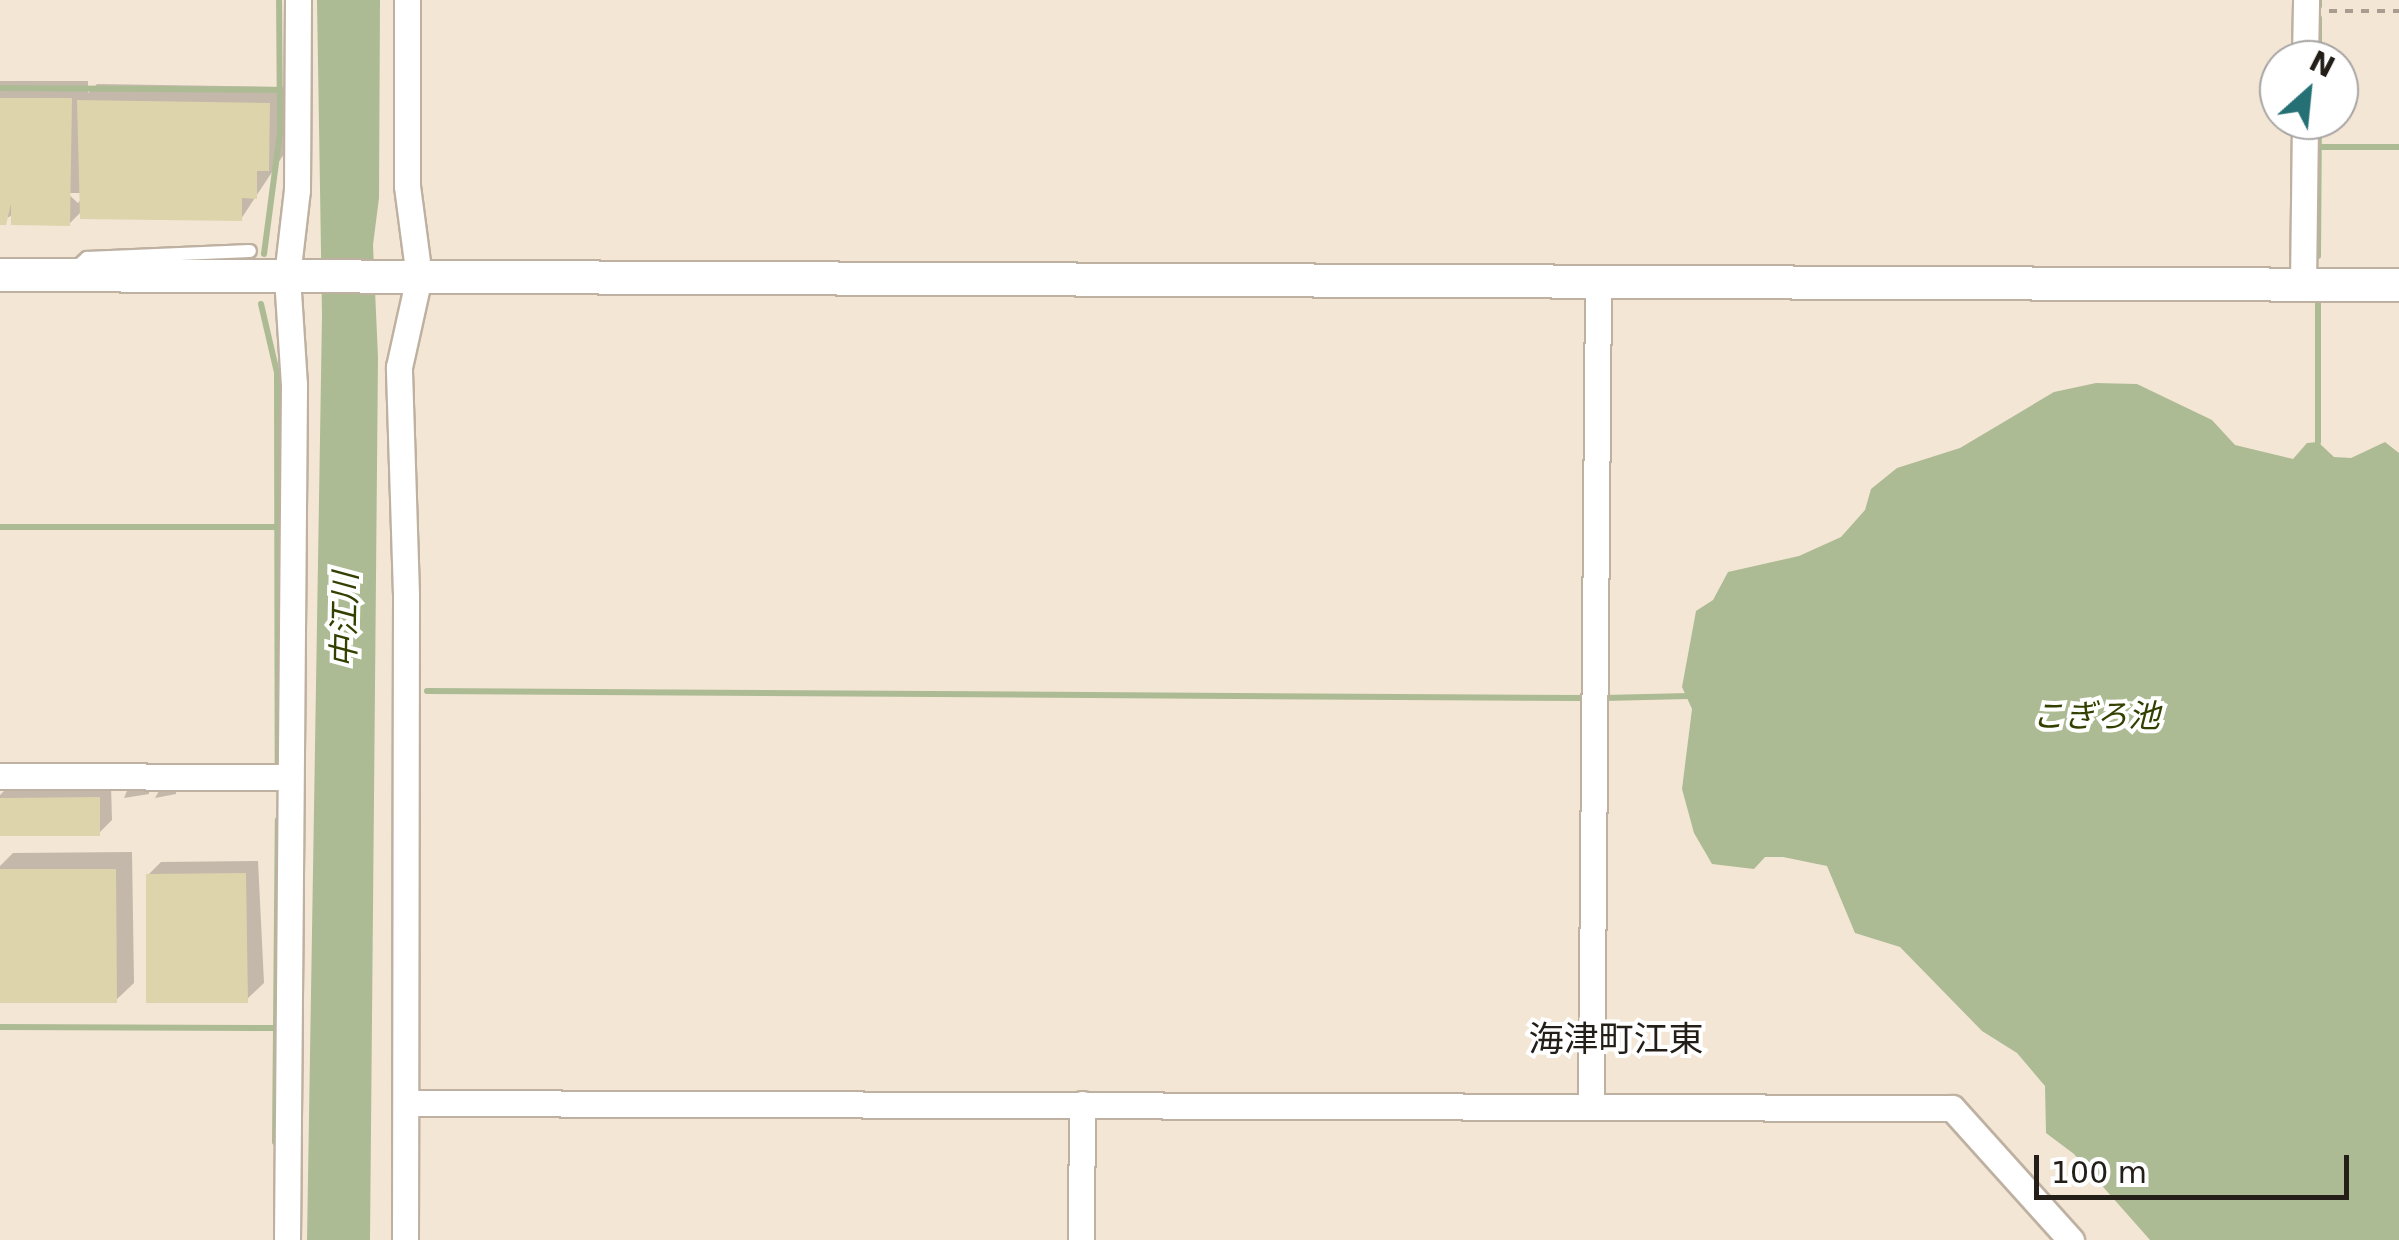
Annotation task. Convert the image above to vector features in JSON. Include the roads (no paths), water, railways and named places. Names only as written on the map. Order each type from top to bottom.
[{"type":"street","points":[[287,1240],[298,0]]},
{"type":"street","points":[[405,1240],[399,367],[408,277],[407,0]]},
{"type":"street","points":[[2305,40],[2306,6]]},
{"type":"street","points":[[2303,285],[2304,140]]},
{"type":"street","points":[[0,275],[2399,286]]},
{"type":"street","points":[[1591,1106],[1598,284]]},
{"type":"street","points":[[0,776],[290,777]]},
{"type":"street","points":[[407,1104],[1952,1108],[2070,1240]]},
{"type":"street","points":[[1081,1240],[1082,1104]]},
{"type":"lane","points":[[68,275],[87,258],[250,251]]},
{"type":"water","name":"中江川","points":[[317,0],[380,0],[379,198],[373,245],[378,357],[370,1240],[307,1240],[322,315]]},
{"type":"water","name":"こぎろ池","points":[[2096,383],[2137,384],[2212,420],[2235,445],[2293,459],[2307,443],[2318,442],[2334,457],[2351,458],[2385,442],[2399,453],[2399,1240],[2150,1240],[2074,1154],[2046,1133],[2045,1086],[2017,1053],[1982,1031],[1900,947],[1855,933],[1827,866],[1783,857],[1765,857],[1754,869],[1712,864],[1694,833],[1682,789],[1692,709],[1682,687],[1696,611],[1713,600],[1728,572],[1799,556],[1841,537],[1865,510],[1871,489],[1897,468],[1960,448],[2054,392]]},
{"type":"waterway","points":[[264,254],[280,133],[279,0]]},
{"type":"waterway","points":[[2319,0],[2319,6]]},
{"type":"waterway","points":[[2319,18],[2319,40]]},
{"type":"waterway","points":[[0,88],[279,90]]},
{"type":"waterway","points":[[2318,256],[2319,140]]},
{"type":"waterway","points":[[2319,147],[2399,147]]},
{"type":"waterway","points":[[2318,303],[2318,442]]},
{"type":"waterway","points":[[261,304],[277,373],[278,767]]},
{"type":"waterway","points":[[0,527],[276,527]]},
{"type":"waterway","points":[[427,691],[1587,698]]},
{"type":"waterway","points":[[1604,698],[1689,696]]},
{"type":"waterway","points":[[275,1142],[278,820]]},
{"type":"waterway","points":[[0,1027],[275,1028]]},
{"type":"district","name":"海津町江東","points":[[1616,1039]]}]
